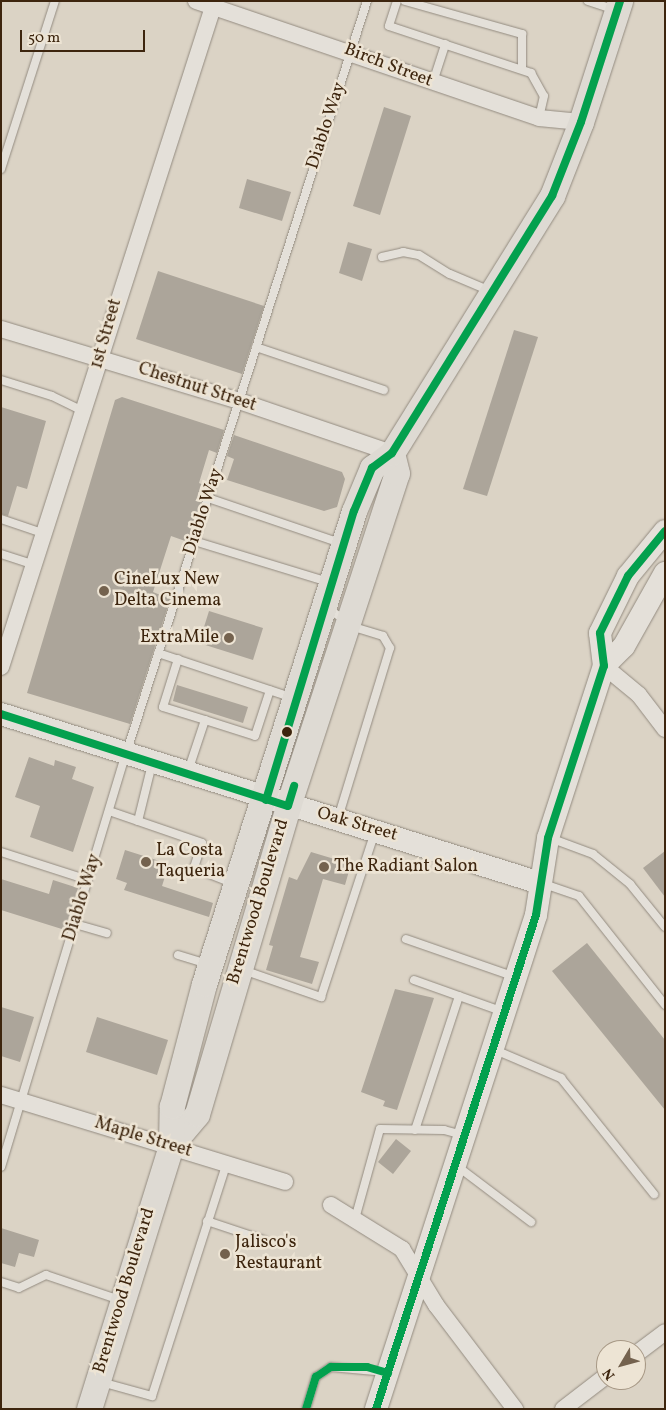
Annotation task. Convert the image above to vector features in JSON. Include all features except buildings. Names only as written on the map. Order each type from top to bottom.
[{"type":"main road","name":"Brentwood Boulevard","points":[[171,1145],[198,1114],[239,969],[277,803],[297,699],[345,544],[372,468],[392,453],[552,196],[581,122],[618,6]]},
{"type":"main road","name":"Brentwood Boulevard","points":[[89,1409],[171,1145],[172,1106],[210,965],[236,884],[277,803],[347,622],[397,473],[392,453]]},
{"type":"street","name":"Birch Street","points":[[196,1],[214,4],[351,51],[433,83],[539,118],[581,122]]},
{"type":"street","name":"1st Street","points":[[1,667],[46,534],[99,359],[214,4]]},
{"type":"street","name":"Chestnut Street","points":[[1,329],[240,401],[392,453]]},
{"type":"street","points":[[376,1409],[457,1166],[536,915],[548,838],[604,666],[600,633],[628,576],[665,531]]},
{"type":"street","points":[[604,666],[624,646],[665,573]]},
{"type":"street","points":[[604,666],[639,695],[665,728]]},
{"type":"street","name":"Oak Street","points":[[1,714],[153,761],[277,803],[376,830],[540,883]]},
{"type":"street","name":"Maple Street","points":[[1,1094],[171,1145],[226,1165],[285,1182]]},
{"type":"street","points":[[331,1205],[402,1249],[420,1280],[515,1409]]},
{"type":"street","points":[[646,1346],[665,1332]]},
{"type":"street","points":[[563,1409],[596,1384]]},
{"type":"lane","points":[[1,169],[55,1]]},
{"type":"lane","name":"Diablo Way","points":[[1,1167],[126,754],[367,1]]},
{"type":"lane","points":[[398,1],[389,26],[522,68],[530,73],[544,96],[539,118]]},
{"type":"lane","points":[[405,1],[522,34],[522,68]]},
{"type":"lane","points":[[588,1],[618,6]]},
{"type":"lane","points":[[433,83],[445,44]]},
{"type":"lane","points":[[382,257],[403,252],[419,255],[450,274],[492,292]]},
{"type":"lane","points":[[256,347],[384,390]]},
{"type":"lane","points":[[1,380],[52,396],[84,412]]},
{"type":"lane","points":[[208,498],[345,544]]},
{"type":"lane","points":[[1,518],[46,534]]},
{"type":"lane","points":[[194,541],[329,595],[347,622],[383,636],[390,648],[337,820]]},
{"type":"lane","points":[[1,554],[35,565]]},
{"type":"lane","points":[[158,653],[297,699]]},
{"type":"lane","points":[[178,659],[163,707],[255,736],[270,690]]},
{"type":"lane","points":[[188,773],[205,720]]},
{"type":"lane","points":[[138,821],[153,761]]},
{"type":"lane","points":[[109,811],[202,843],[194,868],[236,884]]},
{"type":"lane","points":[[239,969],[321,997],[376,830]]},
{"type":"lane","points":[[548,838],[593,854],[630,884],[665,927]]},
{"type":"lane","points":[[1,852],[88,880]]},
{"type":"lane","points":[[540,883],[579,896],[665,1005]]},
{"type":"lane","points":[[76,924],[106,934]]},
{"type":"lane","points":[[406,939],[516,977]]},
{"type":"lane","points":[[178,955],[210,965]]},
{"type":"lane","points":[[414,980],[506,1013]]},
{"type":"lane","points":[[415,1130],[459,996]]},
{"type":"lane","points":[[493,1049],[560,1078],[654,1194]]},
{"type":"lane","points":[[355,1220],[380,1129],[444,1130],[465,1136]]},
{"type":"lane","points":[[97,1381],[152,1396],[226,1165]]},
{"type":"lane","points":[[457,1166],[531,1222]]},
{"type":"lane","points":[[207,1220],[264,1240]]},
{"type":"lane","points":[[1,1282],[19,1288],[46,1275],[122,1301]]},
{"type":"lane","points":[[306,1409],[316,1377],[331,1367],[368,1367],[388,1373]]},
{"type":"transit line","points":[[266,800],[354,511],[372,468],[392,453],[552,196],[581,122],[620,1]]},
{"type":"transit line","points":[[376,1409],[536,915],[548,838],[604,666],[600,633],[628,576],[665,531]]},
{"type":"transit line","points":[[1,714],[288,806],[294,786]]},
{"type":"transit line","points":[[306,1409],[316,1377],[331,1367],[367,1367],[388,1373]]},
{"type":"place","name":"CineLux New Delta Cinema","points":[[104,591]]},
{"type":"place","name":"ExtraMile","points":[[229,638]]},
{"type":"place","name":"La Costa Taqueria","points":[[146,862]]},
{"type":"place","name":"The Radiant Salon","points":[[324,867]]},
{"type":"place","name":"Jalisco's Restaurant","points":[[225,1254]]}]
